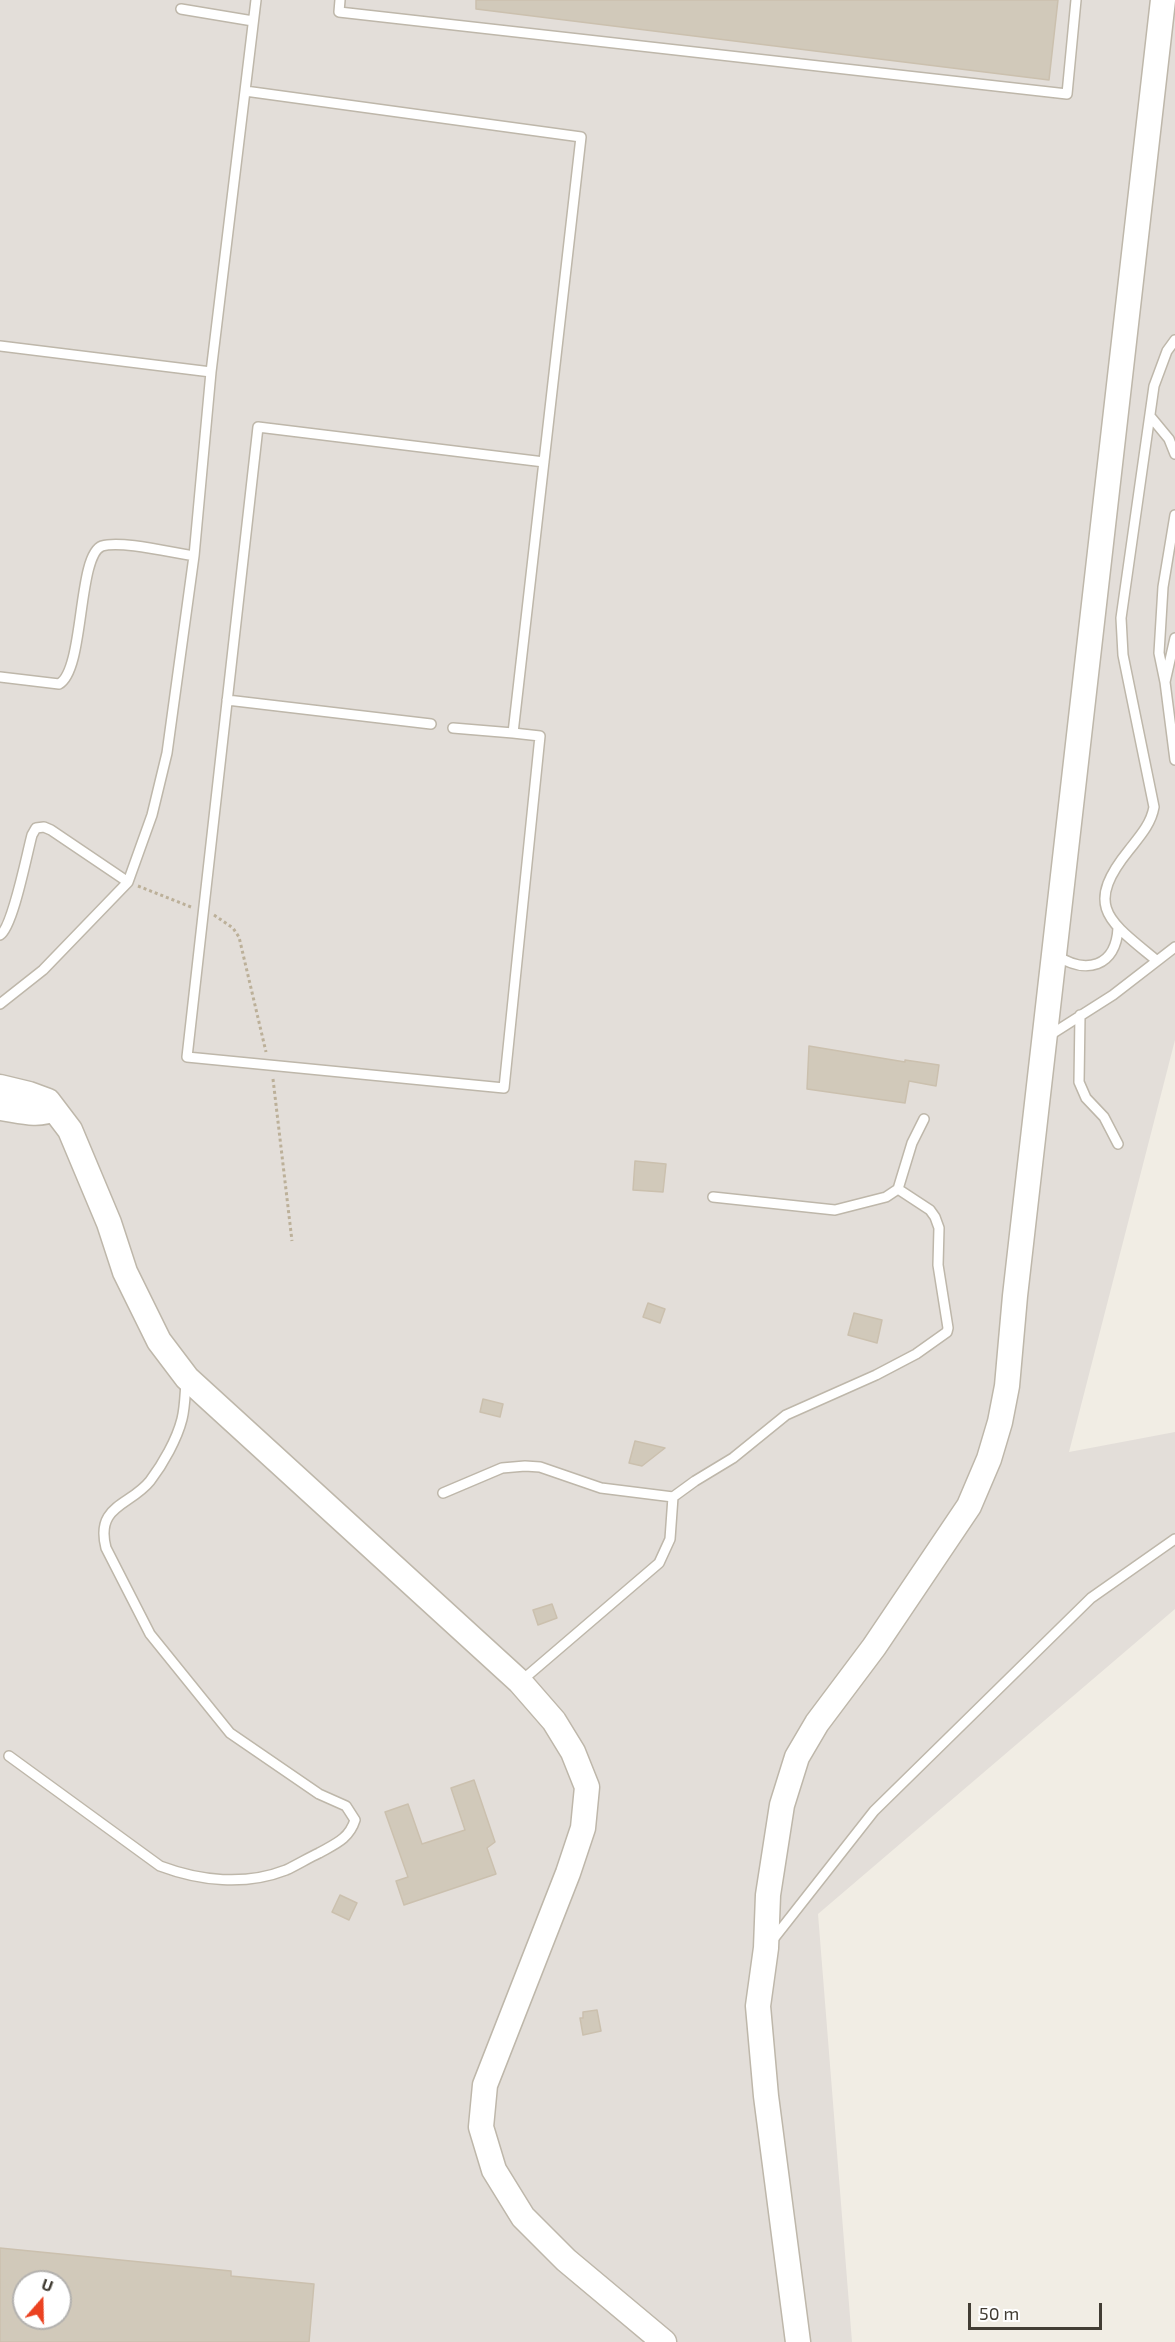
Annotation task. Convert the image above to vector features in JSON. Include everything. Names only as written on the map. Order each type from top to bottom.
[{"type":"street","points":[[798,2342],[766,2096],[758,2006],[766,1948],[768,1895],[782,1805],[797,1757],[817,1723],[874,1647],[969,1506],[989,1459],[1008,1386],[1015,1296],[1162,0]]},
{"type":"street","points":[[0,1087],[48,1101],[70,1130],[109,1223],[125,1272],[159,1341],[187,1378],[520,1682],[554,1721],[573,1752],[587,1787],[583,1828],[568,1873],[485,2085],[482,2127],[494,2170],[523,2217],[566,2260],[664,2342]]},
{"type":"street","points":[[0,1107],[38,1113],[53,1109]]},
{"type":"lane","points":[[0,1004],[43,970],[129,882],[152,815],[167,753],[194,556],[212,372],[256,0]]},
{"type":"lane","points":[[340,0],[339,12],[1068,94],[1076,0]]},
{"type":"lane","points":[[181,9],[253,21]]},
{"type":"lane","points":[[245,91],[581,136],[513,733]]},
{"type":"lane","points":[[1156,960],[1118,928],[1105,907],[1105,887],[1112,872],[1152,819],[1154,807],[1123,655],[1122,618],[1155,386],[1167,351],[1175,340]]},
{"type":"lane","points":[[0,346],[212,372]]},
{"type":"lane","points":[[1150,416],[1169,439],[1175,454]]},
{"type":"lane","points":[[453,728],[540,736],[504,1088],[187,1057],[258,428],[544,462]]},
{"type":"lane","points":[[1175,514],[1163,587],[1159,653],[1175,760]]},
{"type":"lane","points":[[0,677],[59,684],[65,680],[72,660],[90,567],[97,549],[120,545],[194,556]]},
{"type":"lane","points":[[1165,682],[1175,638]]},
{"type":"lane","points":[[228,700],[431,724]]},
{"type":"lane","points":[[0,935],[5,932],[11,915],[32,835],[36,828],[44,827],[51,830],[129,882]]},
{"type":"lane","points":[[1054,954],[1069,963],[1081,966],[1087,967],[1102,962],[1113,951],[1118,928]]},
{"type":"lane","points":[[1045,1038],[1113,995],[1175,947]]},
{"type":"lane","points":[[1080,1015],[1079,1082],[1086,1098],[1104,1117],[1118,1144]]},
{"type":"lane","points":[[713,1197],[835,1210],[886,1197],[898,1189],[912,1143],[924,1119]]},
{"type":"lane","points":[[443,1493],[502,1468],[525,1466],[540,1467],[601,1488],[673,1497],[733,1458],[786,1415],[876,1375],[916,1354],[945,1335],[948,1328],[938,1265],[939,1228],[936,1217],[930,1210],[898,1189]]},
{"type":"lane","points":[[9,1756],[160,1866],[183,1875],[225,1881],[256,1878],[286,1870],[344,1839],[352,1831],[355,1820],[352,1812],[346,1806],[319,1794],[231,1733],[150,1634],[106,1548],[102,1533],[105,1521],[112,1511],[149,1482],[167,1454],[182,1420],[187,1378]]},
{"type":"lane","points":[[520,1682],[659,1563],[670,1539],[673,1497]]},
{"type":"lane","points":[[766,1948],[874,1811],[1090,1598],[1175,1539]]},
{"type":"path","points":[[129,882],[197,909]]},
{"type":"path","points":[[208,913],[218,916],[233,928],[239,937],[268,1059]]},
{"type":"path","points":[[271,1070],[292,1241]]},
{"type":"shaded area","points":[[0,0],[1175,0],[1175,1040],[1069,1452],[1175,1432],[1175,1609],[818,1914],[852,2342],[0,2342]]},
{"type":"building","points":[[476,0],[1058,0],[1049,80],[476,9]]},
{"type":"building","points":[[809,1046],[905,1062],[905,1060],[939,1065],[936,1086],[909,1081],[905,1103],[807,1089]]},
{"type":"building","points":[[635,1161],[666,1164],[663,1192],[633,1190]]},
{"type":"building","points":[[648,1303],[665,1309],[660,1323],[643,1317]]},
{"type":"building","points":[[854,1313],[882,1320],[877,1343],[848,1335]]},
{"type":"building","points":[[483,1399],[503,1404],[500,1417],[480,1412]]},
{"type":"building","points":[[635,1441],[665,1448],[642,1466],[629,1463]]},
{"type":"building","points":[[552,1604],[557,1618],[538,1625],[533,1610]]},
{"type":"building","points":[[474,1780],[495,1842],[487,1848],[496,1874],[404,1905],[396,1881],[408,1877],[385,1812],[408,1804],[422,1844],[465,1830],[451,1788]]},
{"type":"building","points":[[340,1895],[357,1903],[349,1920],[332,1912]]},
{"type":"building","points":[[597,2010],[601,2031],[583,2035],[580,2018],[583,2018],[583,2012]]},
{"type":"building","points":[[0,2248],[231,2271],[231,2276],[314,2284],[309,2342],[0,2342]]}]
